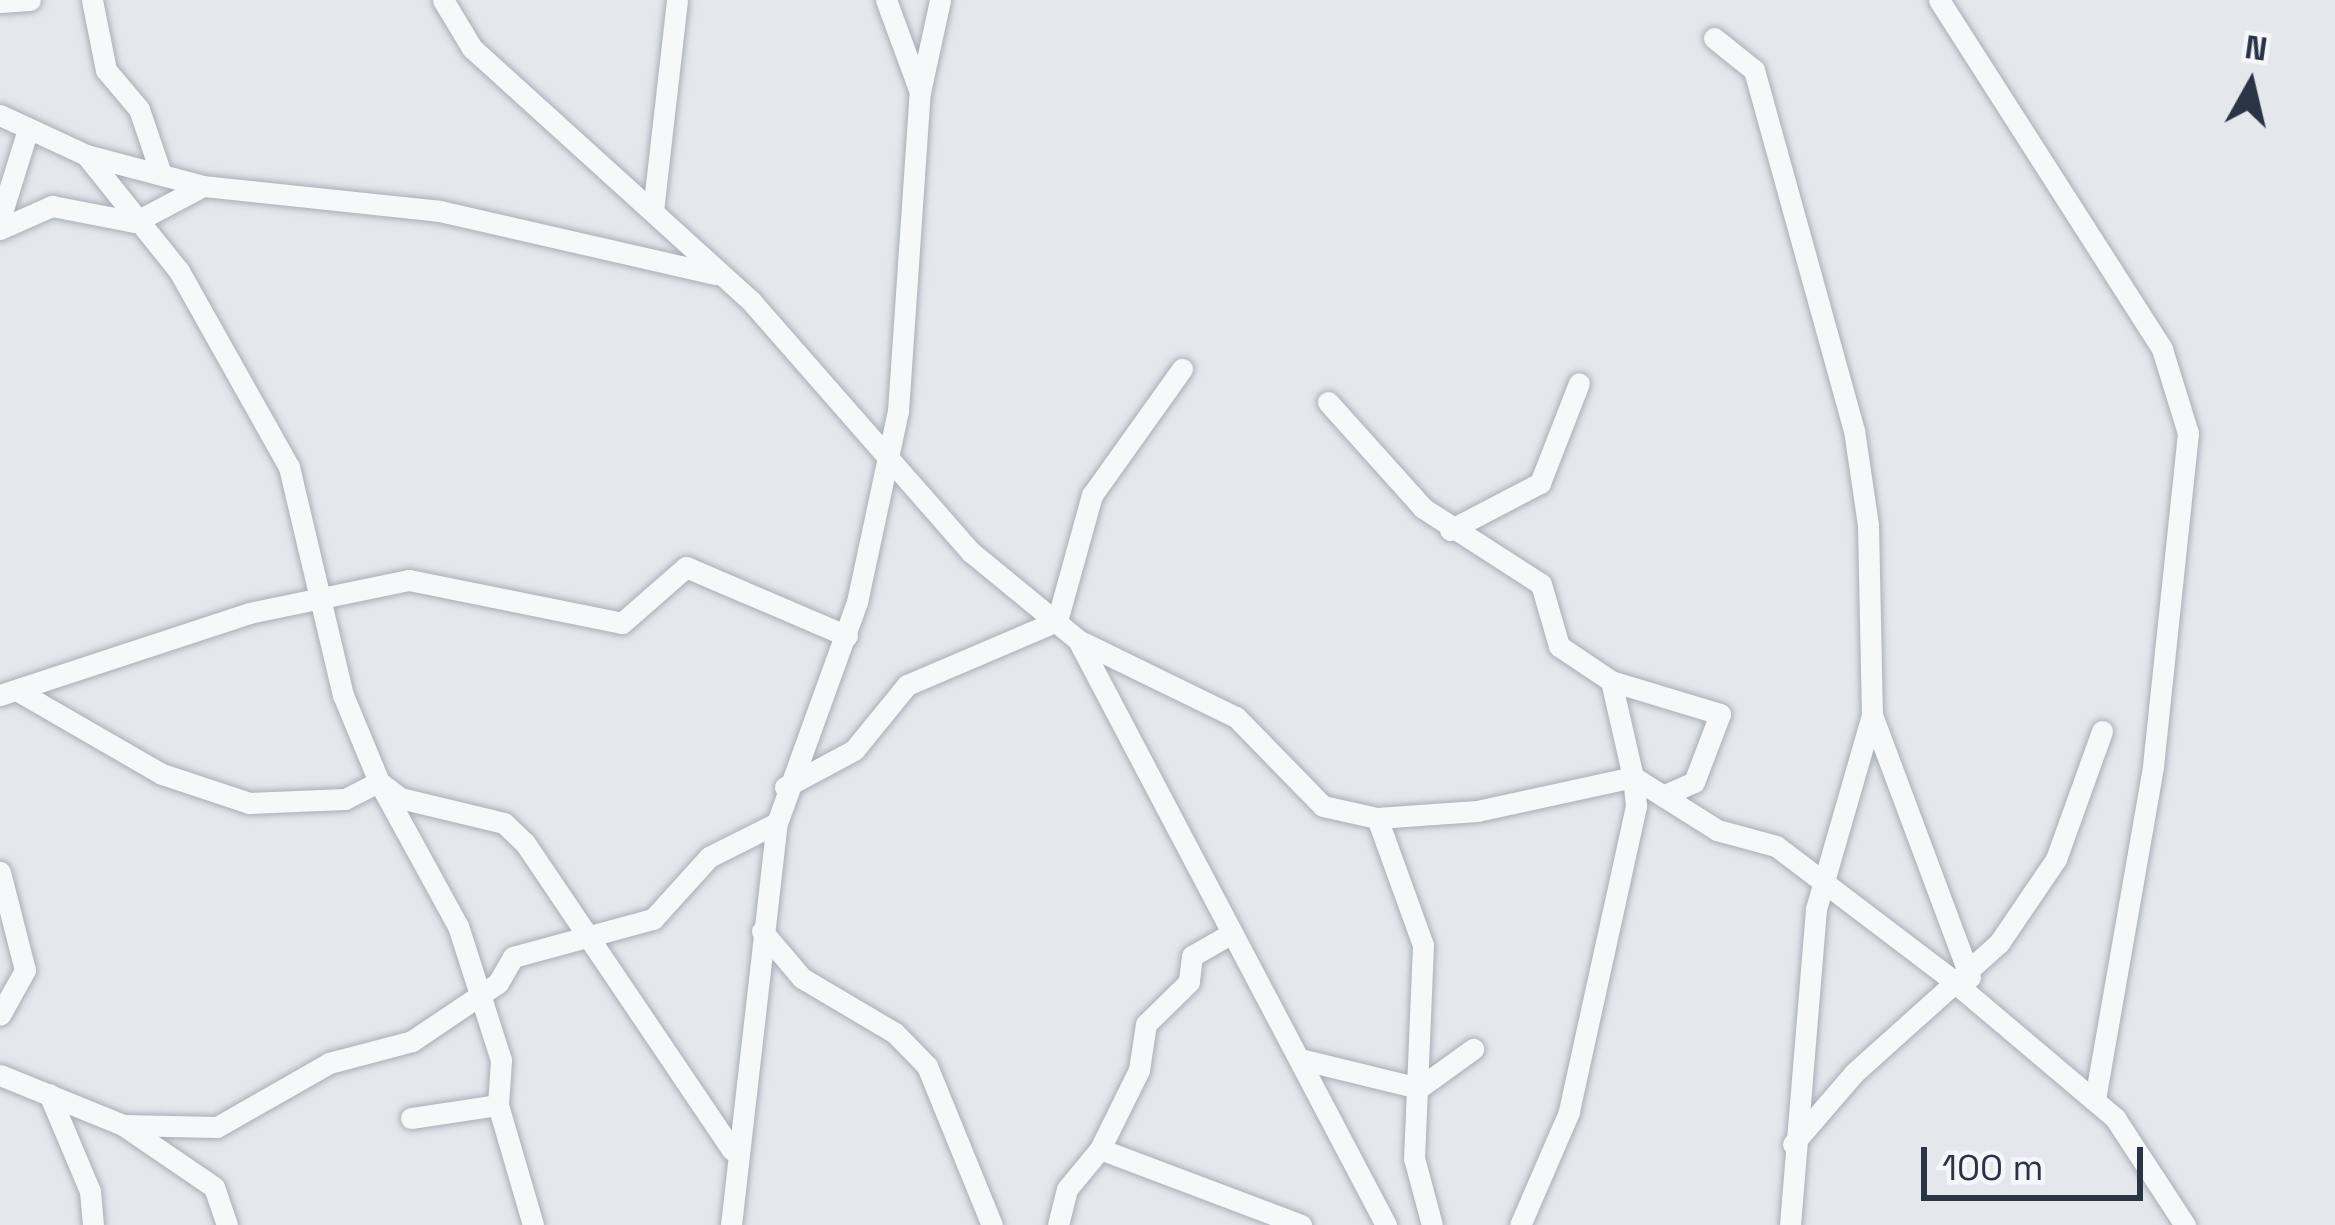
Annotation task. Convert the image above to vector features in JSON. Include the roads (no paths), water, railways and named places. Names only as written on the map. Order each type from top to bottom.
[{"type":"street","points":[[0,2],[30,0]]},
{"type":"street","points":[[92,0],[106,70],[139,109],[161,174]]},
{"type":"street","points":[[442,0],[472,48],[717,274],[971,552],[1078,640],[1236,717],[1314,802],[1377,818],[1572,798],[1633,777]]},
{"type":"street","points":[[652,211],[676,0]]},
{"type":"street","points":[[886,0],[920,92]]},
{"type":"street","points":[[737,1220],[732,1150],[777,824],[785,788],[847,636],[888,460],[920,92],[940,0]]},
{"type":"street","points":[[1939,0],[2162,349],[2188,434],[2153,767],[2095,1100]]},
{"type":"street","points":[[1714,38],[1754,70],[1854,430],[1872,715],[1965,983]]},
{"type":"street","points":[[0,116],[86,155],[203,186],[440,211],[717,274]]},
{"type":"street","points":[[0,219],[28,129]]},
{"type":"street","points":[[86,155],[135,222],[179,271],[289,467],[323,593],[343,695],[380,782],[458,926],[501,1060],[498,1105],[533,1225]]},
{"type":"street","points":[[0,229],[52,206],[135,222],[203,186]]},
{"type":"street","points":[[1057,621],[1092,494],[1182,369]]},
{"type":"street","points":[[1450,530],[1540,484],[1579,383]]},
{"type":"street","points":[[1328,402],[1450,530],[1525,565],[1556,610],[1558,646],[1611,681],[1720,714],[1694,782],[1663,796]]},
{"type":"street","points":[[8,692],[323,593],[444,581],[622,623],[686,567],[847,636]]},
{"type":"street","points":[[785,788],[854,750],[907,685],[1057,621]]},
{"type":"street","points":[[1078,640],[1304,1060],[1385,1225]]},
{"type":"street","points":[[1520,1225],[1568,1112],[1629,844],[1633,777],[1611,681]]},
{"type":"street","points":[[8,692],[162,774],[249,803],[345,799],[380,782]]},
{"type":"street","points":[[1790,1225],[1789,1150],[1814,1026],[1821,888],[1872,715]]},
{"type":"street","points":[[1789,1150],[1854,1073],[1965,983],[2056,859],[2102,731]]},
{"type":"street","points":[[1633,777],[1717,830],[1775,846],[1821,888],[1965,983],[2095,1100],[2185,1225]]},
{"type":"street","points":[[380,782],[400,798],[504,823],[575,932],[654,1026],[732,1150]]},
{"type":"street","points":[[1377,818],[1423,945],[1414,1158],[1432,1225]]},
{"type":"street","points":[[123,1125],[217,1127],[329,1063],[412,1041],[478,1000],[513,957],[575,932],[653,920],[710,857],[777,824]]},
{"type":"street","points":[[0,872],[25,961],[6,991],[0,1015]]},
{"type":"street","points":[[762,931],[802,978],[895,1033],[927,1066],[992,1225]]},
{"type":"street","points":[[1058,1225],[1067,1189],[1100,1149],[1139,1070],[1146,1024],[1189,982],[1192,956],[1232,933]]},
{"type":"street","points":[[1304,1060],[1419,1088],[1473,1049]]},
{"type":"street","points":[[0,1075],[123,1125],[214,1187],[227,1225]]},
{"type":"street","points":[[49,1094],[90,1191],[93,1225]]},
{"type":"street","points":[[411,1118],[498,1105]]},
{"type":"street","points":[[1100,1149],[1301,1225]]}]
